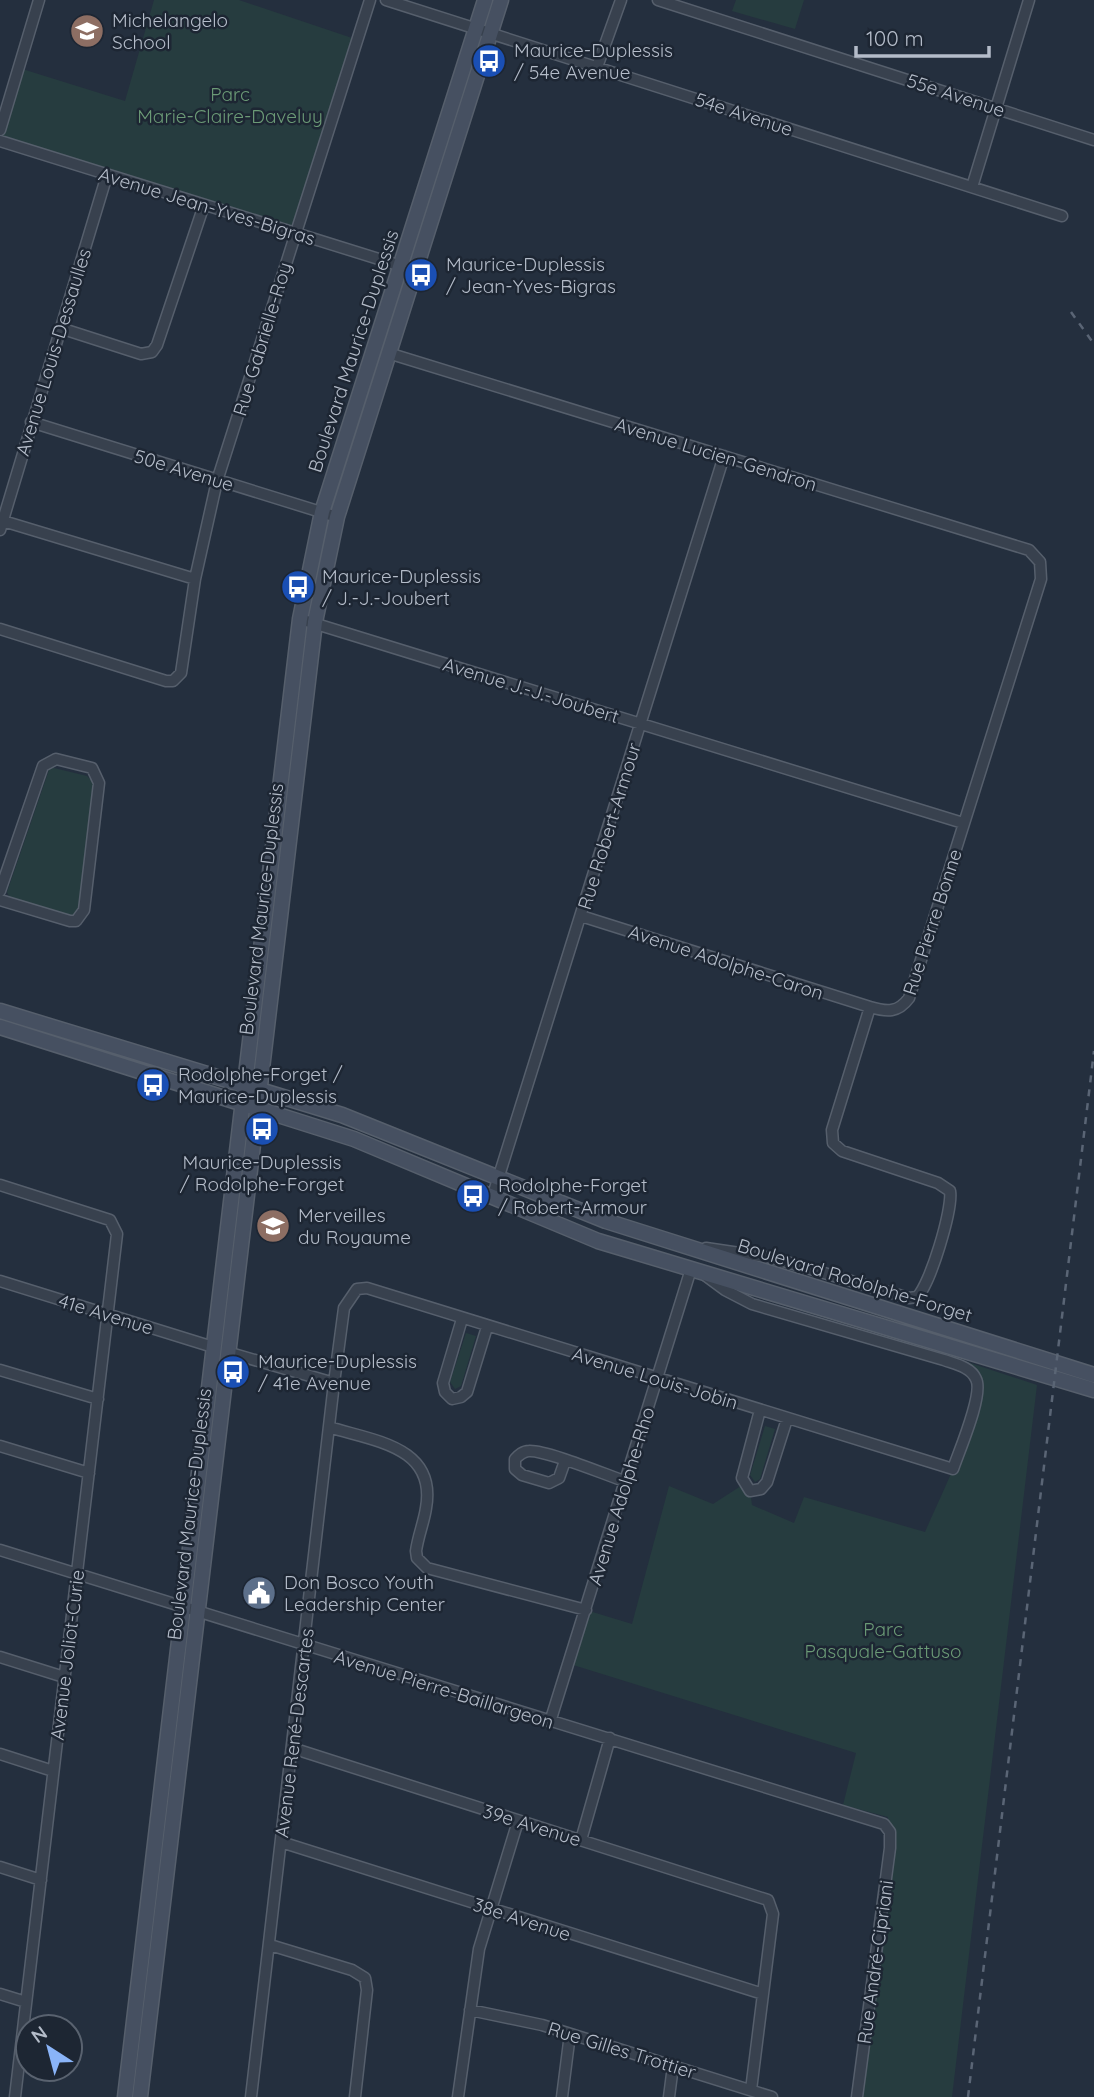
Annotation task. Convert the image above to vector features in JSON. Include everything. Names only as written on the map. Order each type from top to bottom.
[{"type":"street","points":[[0,130],[39,0]]},
{"type":"street","name":"Rue Gabrielle-Roy","points":[[0,629],[173,681],[181,673],[195,579],[218,481],[370,0]]},
{"type":"street","name":"54e Avenue","points":[[386,0],[1062,216]]},
{"type":"street","name":"Boulevard Maurice-Duplessis","points":[[483,31],[485,0]]},
{"type":"street","name":"Boulevard Maurice-Duplessis","points":[[140,2097],[190,1609],[220,1349],[243,1085],[322,512],[407,268],[483,31],[501,0]]},
{"type":"street","points":[[597,67],[621,0]]},
{"type":"street","name":"55e Avenue","points":[[658,0],[1094,141]]},
{"type":"street","points":[[972,187],[1029,0]]},
{"type":"street","points":[[0,88],[12,92]]},
{"type":"street","name":"Avenue Jean-Yves-Bigras","points":[[0,141],[407,268]]},
{"type":"street","name":"Avenue Louis-Dessaulles","points":[[1,526],[107,174]]},
{"type":"street","points":[[60,328],[141,354],[152,352],[158,345],[204,205]]},
{"type":"street","name":"Boulevard Maurice-Duplessis","points":[[220,1349],[257,1108],[307,621],[387,353],[407,268]]},
{"type":"street","name":"Avenue Lucien-Gendron","points":[[387,353],[1030,550],[1040,562]]},
{"type":"street","name":"50e Avenue","points":[[31,422],[337,517]]},
{"type":"street","name":"Rue Robert-Armour","points":[[493,1195],[724,456]]},
{"type":"street","points":[[1,526],[195,579]]},
{"type":"street","name":"Rue Pierre Bonne","points":[[870,1007],[883,1011],[898,1010],[909,998],[1041,579],[1040,562]]},
{"type":"street","name":"Avenue J.-J.-Joubert","points":[[307,621],[963,823]]},
{"type":"street","points":[[0,891],[43,766],[56,759],[92,768],[99,783],[84,910],[80,916],[70,921],[0,900]]},
{"type":"street","name":"Avenue Adolphe-Caron","points":[[581,916],[870,1007]]},
{"type":"street","points":[[676,1244],[773,1258],[901,1296],[917,1297],[927,1284],[950,1206],[950,1191],[939,1183],[836,1148],[831,1130],[870,1007]]},
{"type":"street","name":"Boulevard Rodolphe-Forget","points":[[0,1011],[342,1115],[606,1221],[1094,1375]]},
{"type":"street","name":"Boulevard Rodolphe-Forget","points":[[0,1027],[354,1139],[598,1241],[1094,1390]]},
{"type":"street","name":"Avenue Joliot-Curie","points":[[0,1185],[106,1217],[114,1224],[117,1234],[15,2097]]},
{"type":"street","points":[[598,1241],[606,1221]]},
{"type":"street","name":"Boulevard Rodolphe-Forget","points":[[695,1271],[752,1304],[944,1360],[970,1371],[976,1379],[977,1394],[953,1469]]},
{"type":"street","name":"Avenue Adolphe-Rho","points":[[550,1722],[627,1482],[657,1378],[695,1271]]},
{"type":"street","name":"41e Avenue","points":[[0,1282],[334,1383]]},
{"type":"street","name":"Avenue Louis-Jobin","points":[[357,1289],[367,1288],[953,1469]]},
{"type":"street","name":"Avenue René-Descartes","points":[[251,2097],[334,1383],[344,1308],[357,1289]]},
{"type":"street","points":[[462,1319],[443,1383],[445,1392],[452,1399],[467,1392],[487,1327]]},
{"type":"street","points":[[0,1370],[98,1399]]},
{"type":"street","points":[[760,1410],[742,1478],[750,1491],[761,1489],[767,1482],[787,1419]]},
{"type":"street","points":[[329,1427],[405,1452],[416,1460],[422,1469],[427,1495],[416,1551],[417,1558],[427,1568],[478,1584],[521,1590],[586,1610]]},
{"type":"street","points":[[0,1446],[89,1473]]},
{"type":"street","points":[[565,1461],[627,1482]]},
{"type":"street","name":"Avenue Pierre-Baillargeon","points":[[0,1550],[550,1722],[879,1821],[888,1828]]},
{"type":"street","name":"Boulevard Maurice-Duplessis","points":[[125,2097],[190,1609]]},
{"type":"street","points":[[0,1657],[64,1677]]},
{"type":"street","points":[[581,1840],[610,1738]]},
{"type":"street","name":"39e Avenue","points":[[292,1748],[763,1898],[771,1904],[773,1914],[762,1994]]},
{"type":"street","points":[[0,1754],[53,1771]]},
{"type":"street","points":[[458,2097],[479,1949],[517,1821]]},
{"type":"street","name":"Rue André-Cipriani","points":[[857,2097],[890,1848],[888,1828]]},
{"type":"street","name":"38e Avenue","points":[[281,1842],[762,1994]]},
{"type":"street","points":[[0,1867],[41,1880]]},
{"type":"street","points":[[270,1945],[352,1970],[365,1978],[367,1990],[355,2097]]},
{"type":"street","points":[[0,1994],[26,2002]]},
{"type":"street","points":[[751,2091],[762,1994]]},
{"type":"street","name":"Rue Gilles Trottier","points":[[470,2010],[570,2034],[772,2097]]},
{"type":"street","points":[[562,2097],[570,2034]]},
{"type":"street","points":[[669,2097],[673,2066]]},
{"type":"green space","name":"Parc Marie-Claire-Daveluy","points":[[154,0],[239,0],[358,40],[295,233],[0,141],[0,130],[19,68],[125,101]]},
{"type":"green space","points":[[736,0],[804,0],[795,29],[732,11]]},
{"type":"green space","points":[[50,767],[87,776],[94,783],[79,908],[73,916],[11,900],[7,892]]},
{"type":"green space","points":[[466,1333],[476,1336],[461,1386],[455,1389],[450,1382]]},
{"type":"green space","name":"Parc Pasquale-Gattuso","points":[[958,1359],[1037,1385],[952,2097],[855,2097],[888,1817],[843,1805],[856,1753],[570,1664],[586,1610],[632,1624],[669,1486],[713,1504],[744,1484],[750,1491],[752,1505],[794,1523],[804,1497],[925,1532],[958,1456],[972,1415],[976,1379],[955,1365]]},
{"type":"green space","points":[[765,1426],[775,1429],[760,1479],[755,1482],[750,1475]]},
{"type":"railway","points":[[1071,312],[1094,344]]},
{"type":"railway","points":[[968,2097],[1094,1051]]},
{"type":"place","name":"Michelangelo School","points":[[87,31]]},
{"type":"place","name":"Maurice-Duplessis / 54e Avenue","points":[[489,61]]},
{"type":"place","name":"Maurice-Duplessis / Jean-Yves-Bigras","points":[[421,275]]},
{"type":"place","name":"Maurice-Duplessis / J.-J.-Joubert","points":[[298,587]]},
{"type":"place","name":"Rodolphe-Forget / Maurice-Duplessis","points":[[153,1085]]},
{"type":"place","name":"Maurice-Duplessis / Rodolphe-Forget","points":[[262,1129]]},
{"type":"place","name":"Rodolphe-Forget / Robert-Armour","points":[[473,1196]]},
{"type":"place","name":"Merveilles du Royaume","points":[[273,1226]]},
{"type":"place","name":"Maurice-Duplessis / 41e Avenue","points":[[233,1372]]},
{"type":"place","name":"Don Bosco Youth Leadership Center","points":[[259,1593]]}]
